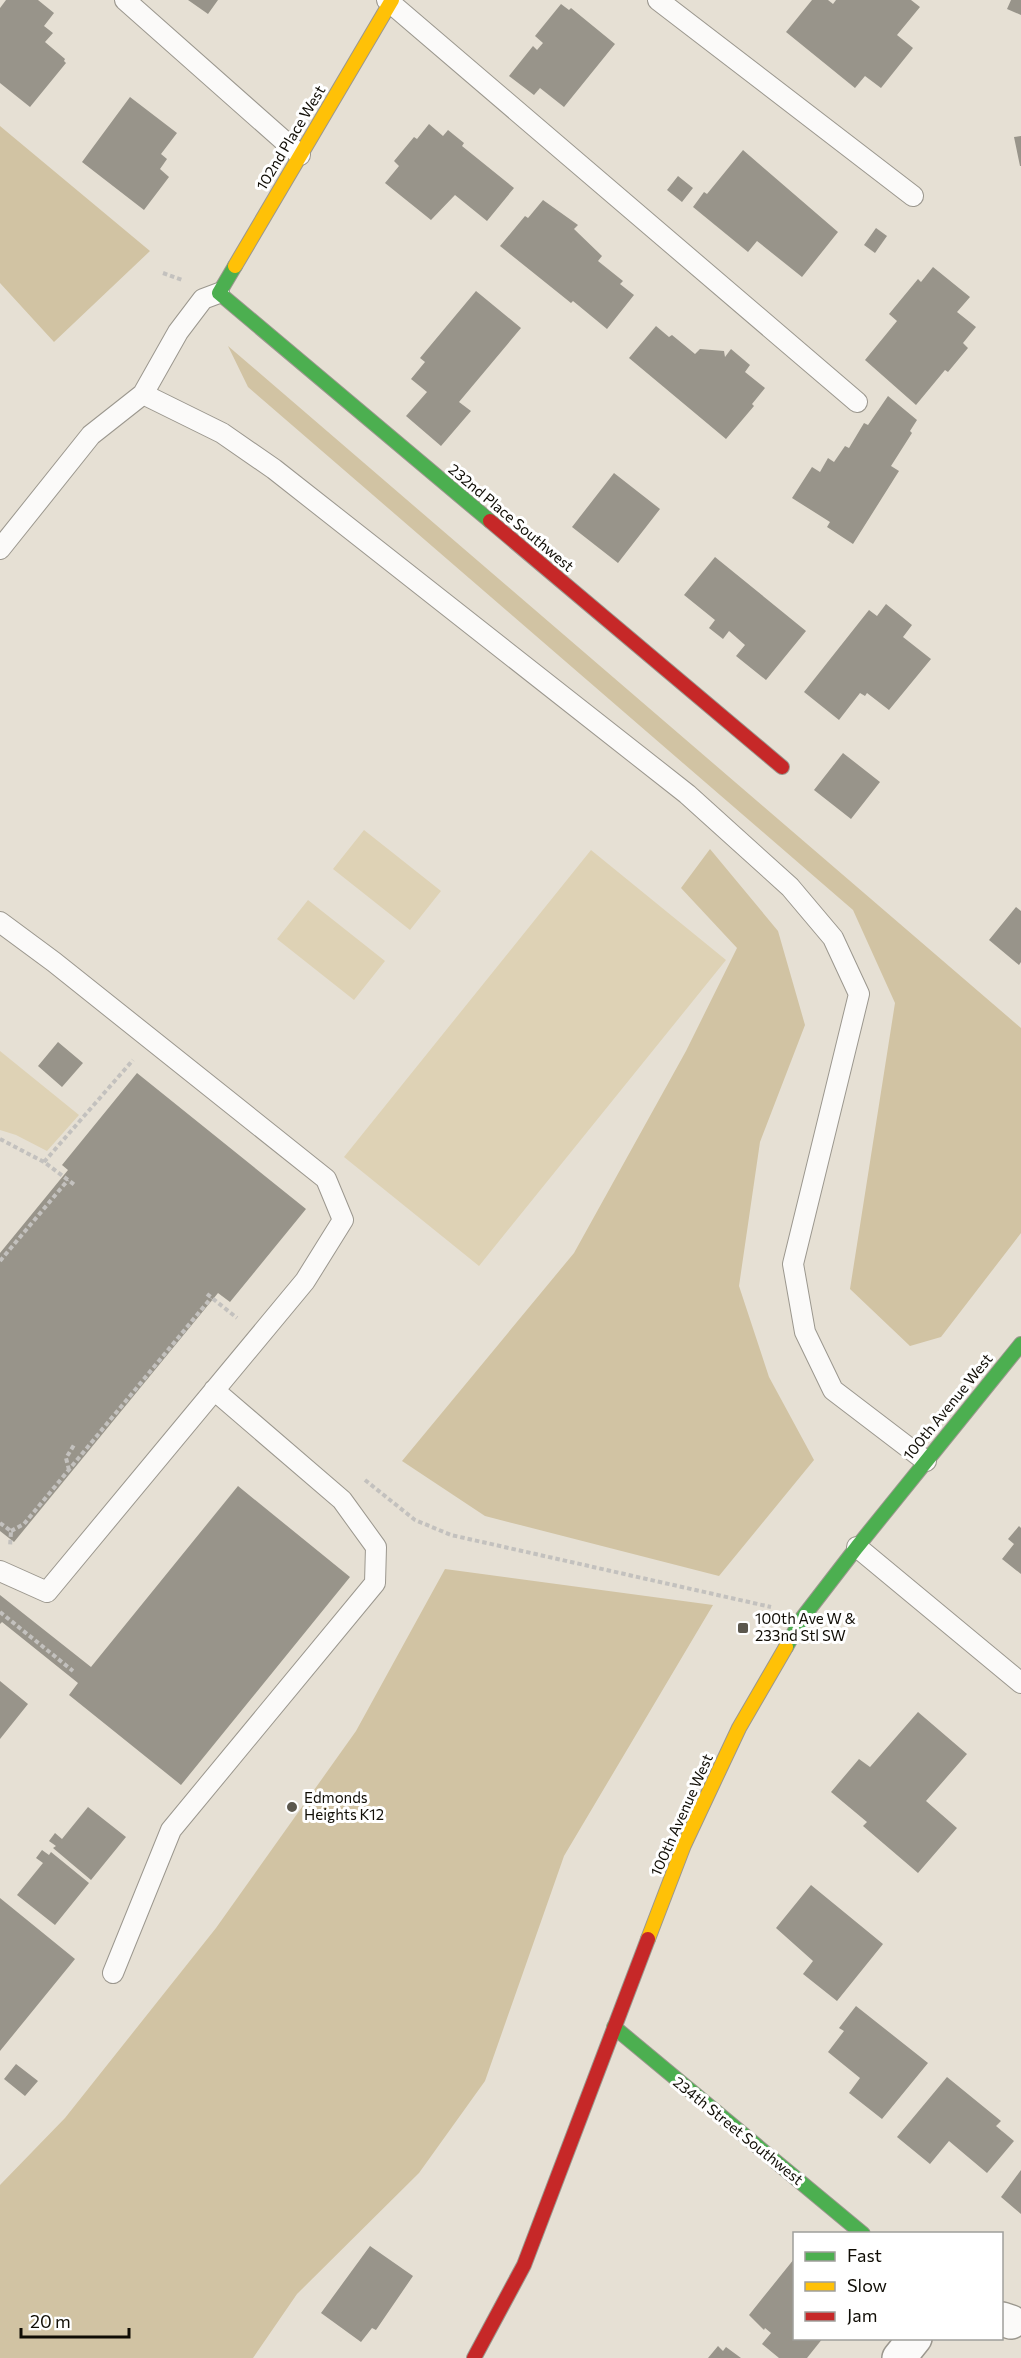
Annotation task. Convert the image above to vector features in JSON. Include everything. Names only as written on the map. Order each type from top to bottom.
[{"type":"street","name":"102nd Place West","points":[[219,293],[390,1]]},
{"type":"street","name":"232nd Place Southwest","points":[[219,293],[782,767]]},
{"type":"street","name":"100th Avenue West","points":[[474,2358],[524,2265],[684,1845],[739,1728],[803,1617],[1021,1344]]},
{"type":"street","name":"234th Street Southwest","points":[[614,2027],[861,2232]]},
{"type":"street","points":[[899,2358],[913,2340]]},
{"type":"lane","points":[[125,0],[300,156]]},
{"type":"lane","points":[[658,0],[912,196]]},
{"type":"lane","points":[[390,1],[858,402]]},
{"type":"lane","points":[[0,549],[91,435],[143,394],[184,324],[203,299],[219,293]]},
{"type":"lane","points":[[143,394],[222,433],[274,470],[687,794],[790,887],[833,938],[859,994],[793,1264],[805,1332],[833,1390],[926,1461]]},
{"type":"lane","points":[[0,922],[326,1179],[342,1220],[305,1281],[46,1592],[0,1571]]},
{"type":"lane","points":[[113,1973],[171,1830],[375,1582],[376,1547],[342,1500],[214,1390]]},
{"type":"lane","points":[[857,1547],[1021,1683]]},
{"type":"path","points":[[44,1162],[151,1039]]},
{"type":"path","points":[[0,1139],[44,1162],[76,1186]]},
{"type":"path","points":[[0,1262],[68,1180]]},
{"type":"path","points":[[11,1531],[24,1524],[69,1470],[211,1298],[207,1294]]},
{"type":"path","points":[[69,1470],[66,1458],[74,1445]]},
{"type":"path","points":[[342,1500],[363,1478],[415,1520],[451,1535],[770,1606]]},
{"type":"path","points":[[0,1612],[73,1671]]},
{"type":"shaded area","points":[[0,126],[150,251],[54,342],[0,283]]},
{"type":"shaded area","points":[[228,346],[1021,1028],[1021,1233],[941,1337],[910,1346],[850,1289],[895,1003],[853,910],[248,387]]},
{"type":"shaded area","points":[[364,830],[441,891],[410,930],[333,869]]},
{"type":"shaded area","points":[[710,849],[778,931],[805,1025],[760,1142],[739,1286],[769,1377],[814,1460],[719,1576],[485,1516],[402,1461],[574,1253],[686,1051],[737,948],[681,888]]},
{"type":"shaded area","points":[[591,850],[726,960],[479,1266],[344,1157]]},
{"type":"shaded area","points":[[308,900],[385,961],[354,1000],[277,939]]},
{"type":"shaded area","points":[[0,1051],[79,1115],[47,1151],[16,1135],[0,1130]]},
{"type":"shaded area","points":[[445,1569],[713,1605],[564,1856],[485,2081],[419,2173],[297,2294],[253,2358],[0,2358],[0,2185],[65,2118],[216,1928],[356,1731]]},
{"type":"building","points":[[6,0],[38,0],[54,13],[44,26],[53,33],[45,42],[65,59],[66,63],[30,107],[0,83],[0,8]]},
{"type":"building","points":[[188,0],[218,0],[208,14]]},
{"type":"building","points":[[812,0],[828,0],[833,4],[836,0],[911,0],[920,7],[897,35],[913,48],[881,88],[865,76],[855,88],[786,32]]},
{"type":"building","points":[[1011,0],[1021,0],[1021,15],[1007,9]]},
{"type":"building","points":[[561,4],[569,10],[571,8],[615,44],[564,107],[540,88],[534,95],[509,76],[533,46],[537,50],[543,43],[535,36]]},
{"type":"building","points":[[130,97],[177,133],[161,154],[167,159],[160,169],[169,177],[144,210],[82,162]]},
{"type":"building","points":[[429,124],[443,136],[448,130],[464,143],[462,146],[514,188],[487,221],[455,195],[431,220],[385,183],[399,166],[394,161],[414,137],[417,139]]},
{"type":"building","points":[[1021,136],[1021,166],[1020,166],[1014,137]]},
{"type":"building","points":[[743,150],[838,232],[802,277],[757,241],[748,252],[693,207],[704,192],[707,194]]},
{"type":"building","points":[[678,176],[693,188],[682,202],[667,190]]},
{"type":"building","points":[[543,200],[578,225],[574,229],[602,256],[598,261],[623,281],[620,284],[634,295],[607,329],[500,246],[525,216],[528,218]]},
{"type":"building","points":[[876,228],[887,236],[875,253],[864,245]]},
{"type":"building","points":[[933,267],[970,297],[957,312],[976,327],[963,343],[968,348],[948,372],[945,370],[916,405],[865,360],[897,321],[889,314],[918,279],[921,282]]},
{"type":"building","points":[[476,291],[521,328],[459,402],[471,411],[441,446],[406,416],[427,392],[411,379],[425,362],[420,358]]},
{"type":"building","points":[[656,326],[669,337],[672,335],[695,354],[700,349],[724,351],[725,357],[731,349],[750,365],[745,372],[765,388],[752,404],[754,406],[726,439],[629,358]]},
{"type":"building","points":[[888,396],[917,420],[910,431],[912,433],[891,466],[899,471],[853,544],[827,527],[830,522],[792,498],[812,467],[820,472],[828,458],[834,462],[845,446],[849,448],[864,423],[868,425]]},
{"type":"building","points":[[614,473],[660,509],[618,563],[572,527]]},
{"type":"building","points":[[715,557],[806,631],[766,680],[736,656],[745,645],[729,631],[723,639],[709,628],[715,620],[684,595]]},
{"type":"building","points":[[886,604],[912,625],[903,637],[931,659],[889,710],[867,693],[865,696],[860,693],[839,720],[804,692],[869,610],[877,616]]},
{"type":"building","points":[[843,753],[880,782],[851,819],[814,790]]},
{"type":"building","points":[[1016,907],[1021,911],[1021,962],[1019,965],[989,940]]},
{"type":"building","points":[[58,1042],[83,1063],[62,1087],[38,1066]]},
{"type":"building","points":[[137,1073],[306,1209],[230,1302],[218,1293],[14,1542],[0,1531],[0,1253],[68,1170],[62,1165]]},
{"type":"building","points":[[238,1486],[350,1577],[181,1785],[69,1695],[78,1683],[2,1622],[0,1624],[0,1595],[91,1667]]},
{"type":"building","points":[[1019,1526],[1021,1528],[1021,1574],[1002,1559],[1014,1544],[1008,1539]]},
{"type":"building","points":[[0,1681],[28,1704],[0,1739]]},
{"type":"building","points":[[918,1712],[967,1754],[926,1801],[957,1828],[918,1873],[863,1826],[867,1822],[831,1792],[859,1759],[870,1767]]},
{"type":"building","points":[[88,1807],[126,1837],[91,1880],[53,1848],[56,1846],[49,1841],[55,1833],[62,1839]]},
{"type":"building","points":[[42,1850],[49,1855],[51,1852],[89,1883],[55,1925],[17,1895],[43,1863],[36,1858]]},
{"type":"building","points":[[811,1885],[883,1944],[837,2001],[803,1974],[813,1961],[776,1928]]},
{"type":"building","points":[[0,1898],[75,1959],[0,2051]]},
{"type":"building","points":[[856,2006],[928,2063],[882,2119],[849,2093],[860,2078],[828,2052],[844,2031],[839,2028]]},
{"type":"building","points":[[16,2064],[38,2081],[25,2096],[4,2079]]},
{"type":"building","points":[[947,2077],[1001,2121],[996,2126],[1014,2141],[987,2173],[949,2141],[930,2164],[897,2137]]},
{"type":"building","points":[[1021,2170],[1021,2214],[1001,2197]]},
{"type":"building","points":[[370,2246],[413,2276],[376,2330],[372,2328],[361,2342],[321,2313]]},
{"type":"building","points":[[793,2260],[793,2340],[821,2340],[807,2358],[779,2358],[762,2344],[771,2333],[765,2328],[764,2330],[749,2315]]},
{"type":"building","points":[[718,2346],[723,2351],[726,2347],[741,2358],[708,2358]]},
{"type":"traffic: fast","points":[[235,266],[219,293],[490,521]]},
{"type":"traffic: fast","points":[[786,1647],[803,1617],[857,1547],[1021,1344]]},
{"type":"traffic: fast","points":[[614,2027],[861,2232]]},
{"type":"traffic: slow","points":[[235,266],[392,0]]},
{"type":"traffic: slow","points":[[648,1939],[684,1845],[739,1728],[786,1647]]},
{"type":"traffic: jam","points":[[490,521],[782,767]]},
{"type":"traffic: jam","points":[[474,2358],[524,2265],[648,1939]]},
{"type":"place","name":"100th Ave W & 233nd Stl SW","points":[[743,1628]]},
{"type":"place","name":"Edmonds Heights K12","points":[[292,1807]]}]
